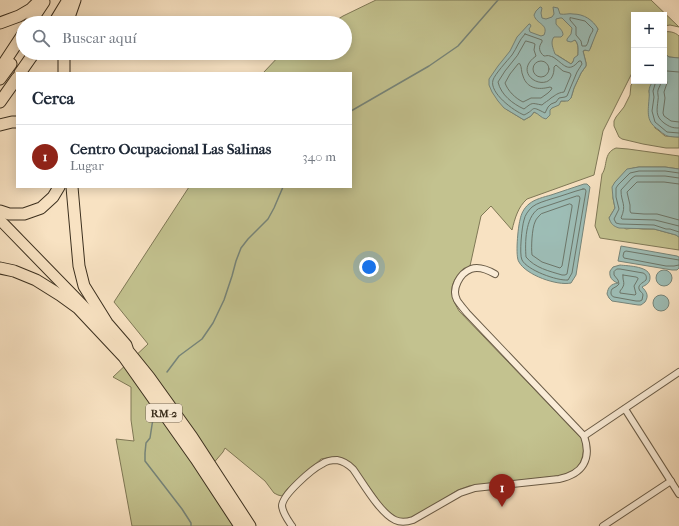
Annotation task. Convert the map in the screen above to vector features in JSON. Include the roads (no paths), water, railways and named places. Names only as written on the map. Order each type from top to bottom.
[{"type":"highway","points":[[19,16],[31,9],[40,0]]},
{"type":"highway","points":[[35,16],[46,0]]},
{"type":"highway","points":[[42,16],[52,0]]},
{"type":"highway","points":[[58,16],[68,0]]},
{"type":"highway","points":[[69,16],[75,0]]},
{"type":"highway","points":[[0,23],[16,17]]},
{"type":"highway","points":[[0,69],[16,45]]},
{"type":"highway","points":[[0,80],[16,56]]},
{"type":"highway","points":[[21,72],[29,60]]},
{"type":"highway","points":[[64,60],[64,72]]},
{"type":"highway","points":[[0,102],[16,79]]},
{"type":"highway","points":[[0,125],[16,122]]},
{"type":"highway","points":[[0,211],[9,214],[24,214],[41,208],[53,197],[58,188]]},
{"type":"highway","points":[[72,188],[80,266],[84,286],[107,323],[126,346],[128,351]]},
{"type":"highway","name":"RM-2","points":[[0,220],[128,351],[149,377],[192,437],[250,526]]},
{"type":"highway","name":"RM-2","points":[[0,230],[78,308],[124,357],[196,459],[240,526]]},
{"type":"highway","points":[[0,268],[14,271],[36,280],[78,308]]},
{"type":"street","points":[[292,526],[283,511],[282,505],[284,499],[289,491],[307,475],[327,461],[337,460],[349,465],[384,512],[395,520],[405,522],[413,520],[460,493],[475,488],[566,478],[579,471],[585,460],[587,445],[584,436],[457,300],[455,288],[463,274],[471,269],[478,268],[495,274]]},
{"type":"street","points":[[584,436],[679,372]]},
{"type":"street","points":[[625,409],[679,494]]},
{"type":"street","points":[[603,526],[671,481]]},
{"type":"water","points":[[541,7],[542,18],[546,19],[552,17],[554,14],[553,7],[558,8],[560,14],[577,14],[584,16],[591,20],[598,29],[589,51],[583,51],[586,66],[581,73],[571,98],[568,101],[561,101],[559,105],[552,108],[550,110],[550,115],[546,119],[534,112],[531,116],[524,120],[504,108],[498,101],[489,85],[489,79],[510,51],[517,37],[529,24],[531,26],[529,29],[530,32],[541,36],[544,35],[544,26],[535,18],[534,15]],"holes":[[[562,18],[572,28],[571,34],[567,41],[571,42],[575,40],[578,45],[578,55],[574,58],[571,64],[555,54],[552,45],[554,37],[561,37],[563,35],[562,30],[556,24],[556,19]]]},
{"type":"water","points":[[667,55],[679,58],[679,137],[665,135],[652,124],[648,109],[651,84],[667,84]]},
{"type":"water","points":[[639,167],[665,167],[679,169],[679,237],[654,229],[619,228],[614,226],[611,222],[609,218],[615,208],[612,187],[627,169]]},
{"type":"water","points":[[587,184],[590,187],[576,275],[571,283],[558,283],[550,281],[528,271],[519,262],[517,254],[519,224],[524,209],[531,202],[537,199]]},
{"type":"water","points":[[621,246],[677,256],[679,257],[679,268],[677,270],[672,270],[618,261]]},
{"type":"water","points":[[620,265],[638,267],[647,271],[649,274],[649,281],[642,287],[646,292],[647,298],[641,305],[612,301],[609,298],[607,294],[608,289],[613,284],[618,283],[611,278],[610,271],[613,267]]},
{"type":"water","points":[[664,270],[671,275],[672,278],[667,285],[664,286],[657,281],[656,278],[661,271]]},
{"type":"water","points":[[661,295],[668,300],[669,303],[664,310],[661,311],[654,306],[653,303],[658,296]]},
{"type":"waterway","points":[[352,110],[429,66],[458,46],[498,0]]},
{"type":"waterway","points":[[167,372],[179,356],[202,339],[213,323],[224,300],[241,248],[268,219],[283,188]]},
{"type":"waterway","points":[[153,419],[150,438],[146,443],[145,461],[182,509],[191,523],[191,526]]},
{"type":"place","name":"Centro Ocupacional Las Salinas","points":[[502,507]]}]
